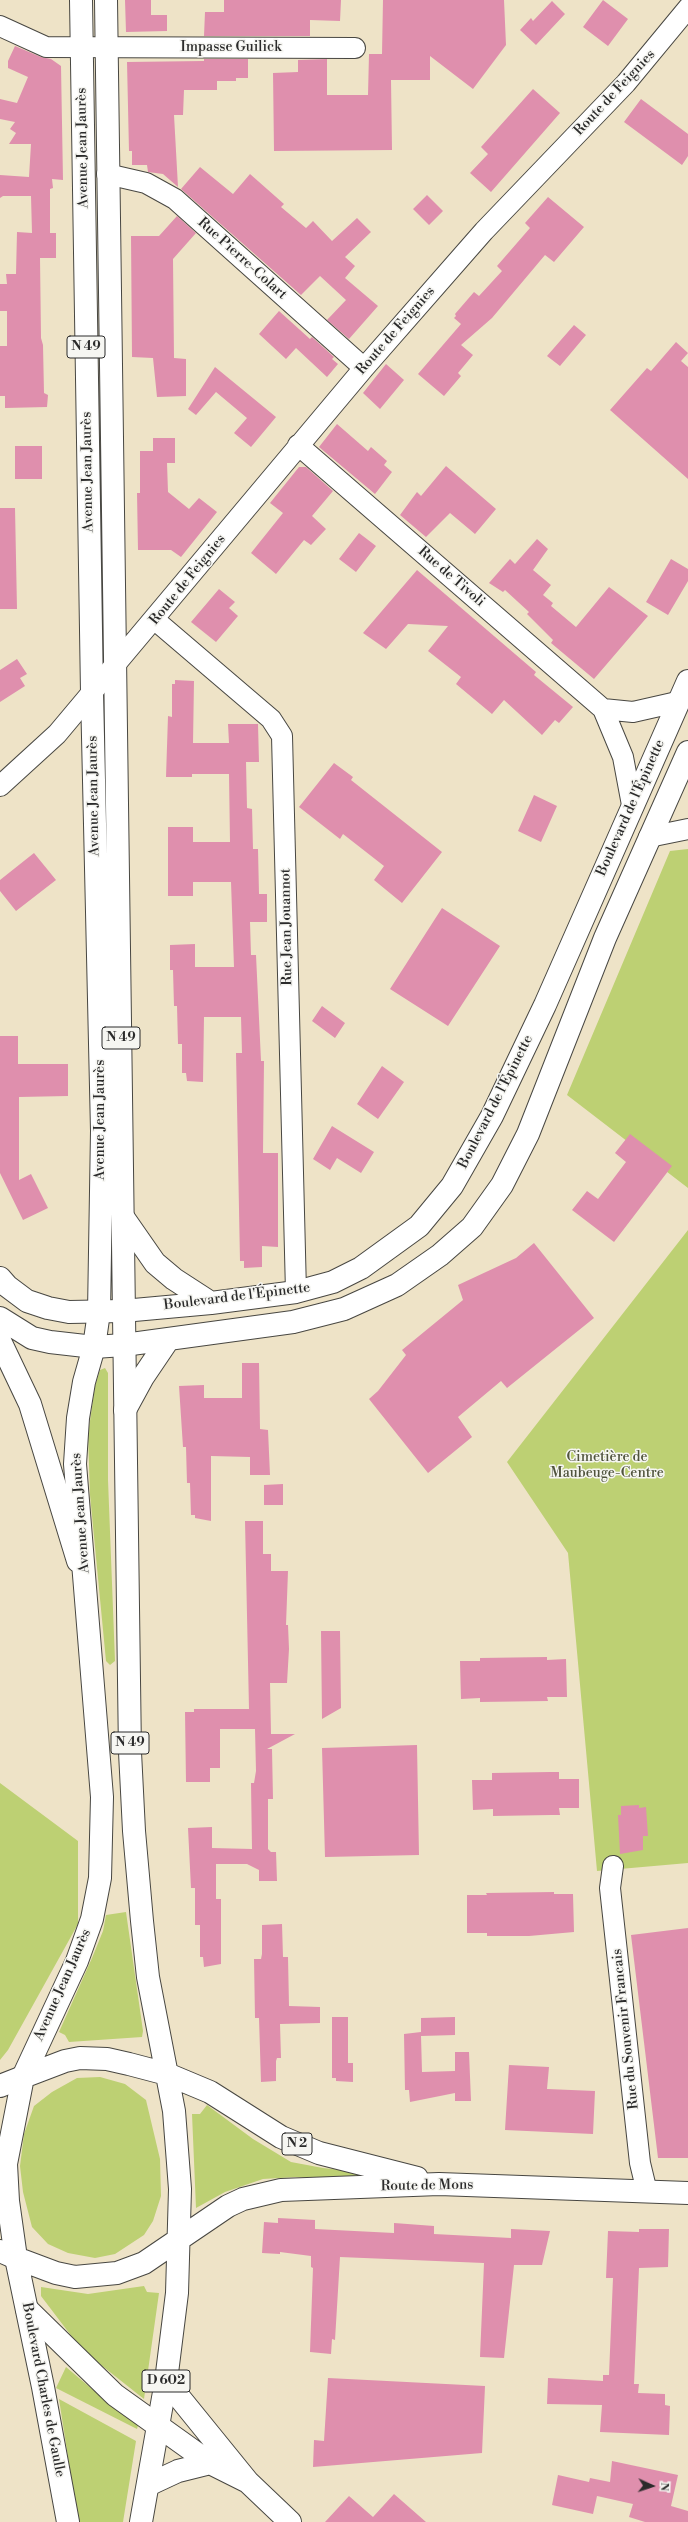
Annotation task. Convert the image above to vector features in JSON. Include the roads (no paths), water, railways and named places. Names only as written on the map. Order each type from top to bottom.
[{"type":"main road","name":"Avenue Jean Jaurès","points":[[8,2254],[6,2164],[22,2077],[76,1961],[92,1919],[100,1878],[102,1797],[76,1464],[78,1418],[84,1382],[94,1347],[99,1312],[102,1131],[92,693],[81,0]]},
{"type":"main road","name":"Avenue Jean Jaurès","points":[[106,0],[107,174],[116,666],[127,1602],[134,1831],[148,1977],[168,2074],[177,2141],[179,2239]]},
{"type":"main road","name":"Boulevard de l'Épinette","points":[[0,1278],[7,1286],[27,1301],[48,1308],[69,1312],[123,1311],[211,1303],[296,1292],[333,1282],[361,1268],[419,1226],[452,1186],[492,1116],[545,1005],[677,702],[688,681]]},
{"type":"main road","name":"Boulevard de l'Épinette","points":[[0,1318],[32,1338],[66,1345],[94,1347],[168,1340],[293,1322],[344,1309],[397,1285],[440,1255],[472,1226],[502,1185],[528,1134],[605,938],[649,836],[688,752]]},
{"type":"main road","points":[[123,1217],[155,1263],[174,1280],[211,1303]]},
{"type":"main road","points":[[125,1410],[143,1377],[168,1340]]},
{"type":"main road","points":[[0,1341],[30,1404],[86,1584]]},
{"type":"main road","name":"N 2","points":[[22,2077],[65,2061],[80,2058],[107,2059],[168,2074],[210,2092],[280,2137],[319,2153],[439,2184]]},
{"type":"main road","points":[[0,2086],[22,2077]]},
{"type":"main road","name":"Route de Mons","points":[[179,2239],[228,2206],[243,2200],[281,2190],[439,2184],[688,2193]]},
{"type":"main road","name":"N 2","points":[[8,2254],[56,2273],[93,2277],[118,2273],[144,2263],[179,2239]]},
{"type":"main road","name":"D 602","points":[[141,2522],[166,2382],[177,2293],[179,2239]]},
{"type":"main road","name":"Boulevard Charles de Gaulle","points":[[8,2254],[27,2309],[68,2522]]},
{"type":"main road","points":[[27,2309],[115,2395],[210,2463],[248,2482]]},
{"type":"main road","points":[[166,2382],[248,2482],[290,2522]]},
{"type":"main road","points":[[148,2485],[178,2471],[210,2463]]},
{"type":"street","name":"Route de Feignies","points":[[0,786],[57,734],[155,620],[298,445],[364,368],[484,231],[626,83],[688,8]]},
{"type":"street","name":"Impasse Guilick","points":[[0,26],[46,48],[355,48]]},
{"type":"street","name":"Rue Pierre-Colart","points":[[107,174],[146,183],[175,199],[364,368]]},
{"type":"street","name":"Rue de Tivoli","points":[[298,445],[603,709],[623,757],[632,805]]},
{"type":"street","name":"Rue Jean Jouannot","points":[[155,620],[271,719],[282,736],[296,1292]]},
{"type":"street","points":[[603,709],[633,712],[677,702]]},
{"type":"street","points":[[649,836],[688,829]]},
{"type":"street","name":"Rue du Souvenir Francais","points":[[613,1866],[610,1888],[640,2163],[647,2192]]},
{"type":"park label","name":"Cimetière de Maubeuge-Centre","points":[[607,1466]]}]
